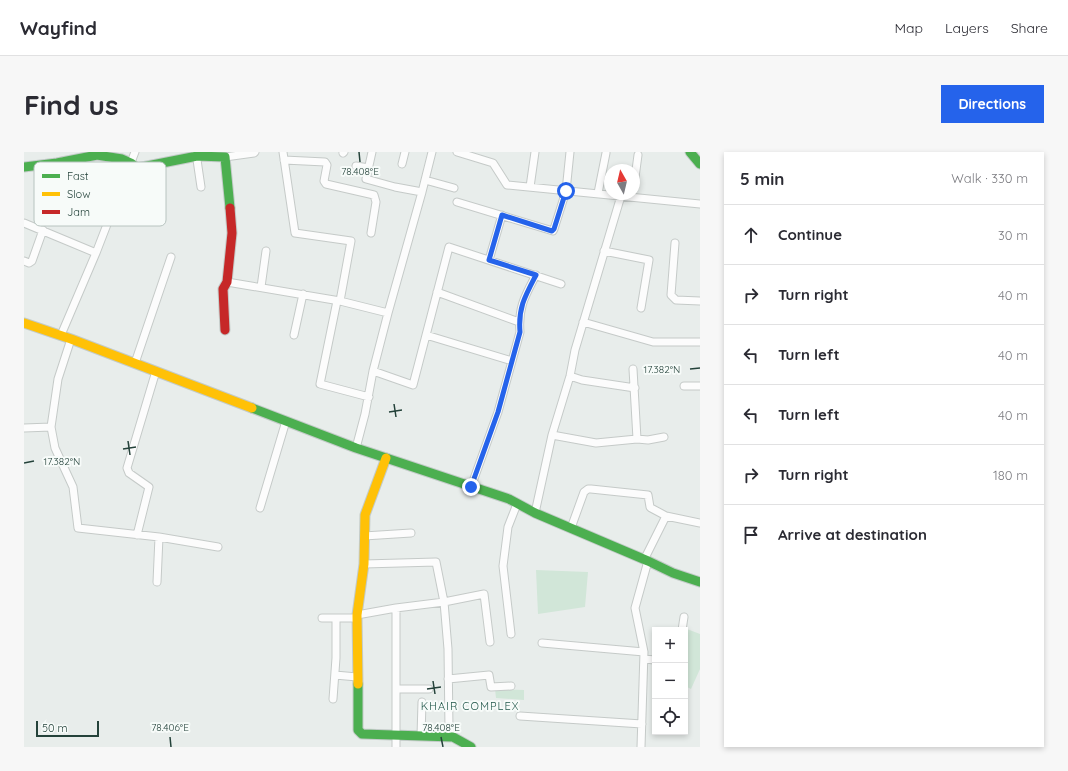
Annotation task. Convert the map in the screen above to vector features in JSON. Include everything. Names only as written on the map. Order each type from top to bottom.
[{"type":"street","points":[[131,162],[135,152]]},
{"type":"street","points":[[162,162],[196,154],[225,157],[255,152]]},
{"type":"street","points":[[372,152],[366,179],[395,188],[422,192]]},
{"type":"street","points":[[402,164],[405,152]]},
{"type":"street","points":[[356,448],[369,397],[373,371],[432,152]]},
{"type":"street","points":[[457,152],[493,163],[507,185],[604,194]]},
{"type":"street","points":[[530,187],[535,152]]},
{"type":"street","points":[[457,202],[552,231],[554,229],[566,191],[570,152]]},
{"type":"street","points":[[690,152],[700,164]]},
{"type":"street","points":[[56,162],[97,153],[129,162]]},
{"type":"street","points":[[598,193],[606,153]]},
{"type":"street","points":[[196,154],[201,187]]},
{"type":"street","points":[[637,164],[638,155]]},
{"type":"street","points":[[369,397],[320,384],[352,241],[295,233],[284,156],[325,162],[327,165],[324,181],[326,184],[374,195],[376,202],[370,233]]},
{"type":"street","points":[[225,157],[232,233],[227,282],[223,289],[225,330]]},
{"type":"street","points":[[24,167],[34,165]]},
{"type":"street","points":[[356,166],[369,168]]},
{"type":"street","points":[[425,180],[454,188]]},
{"type":"street","points":[[640,196],[700,204]]},
{"type":"street","points":[[535,513],[552,436],[570,376],[575,350],[620,200]]},
{"type":"street","points":[[489,260],[502,215]]},
{"type":"street","points":[[24,223],[96,253]]},
{"type":"street","points":[[61,335],[106,226]]},
{"type":"street","points":[[24,262],[32,262],[43,230]]},
{"type":"street","points":[[675,243],[672,295],[676,300],[700,301]]},
{"type":"street","points":[[373,371],[413,384],[449,247],[561,284]]},
{"type":"street","points":[[261,287],[266,250]]},
{"type":"street","points":[[604,251],[649,260],[641,308]]},
{"type":"street","points":[[135,363],[171,257]]},
{"type":"street","points":[[471,487],[498,412],[520,332],[519,322],[521,305],[536,275]]},
{"type":"street","points":[[227,282],[303,294],[388,313]]},
{"type":"street","points":[[437,292],[519,322]]},
{"type":"street","points":[[294,335],[303,294]]},
{"type":"street","points":[[583,322],[653,342],[700,342]]},
{"type":"street","points":[[24,323],[61,335],[356,448],[509,499],[535,513],[674,574],[700,582]]},
{"type":"street","points":[[426,335],[512,361]]},
{"type":"street","points":[[71,339],[58,379],[51,427],[55,448],[73,487],[78,528],[159,537],[218,547]]},
{"type":"street","points":[[633,369],[637,440]]},
{"type":"street","points":[[137,535],[149,487],[129,473],[127,468],[156,371]]},
{"type":"street","points":[[570,376],[582,380],[635,388]]},
{"type":"street","points":[[684,386],[700,386]]},
{"type":"street","points":[[260,508],[286,421]]},
{"type":"street","points":[[24,428],[51,427]]},
{"type":"street","points":[[552,436],[596,442],[648,440],[664,437]]},
{"type":"street","points":[[386,458],[365,515],[364,564],[357,617],[359,732],[362,734],[453,737],[471,747]]},
{"type":"street","points":[[571,528],[584,492],[588,489],[648,495],[650,507],[666,516],[700,523]]},
{"type":"street","points":[[511,634],[503,566],[508,527],[517,504]]},
{"type":"street","points":[[641,747],[644,656],[635,608],[646,561],[666,516]]},
{"type":"street","points":[[364,536],[411,533]]},
{"type":"street","points":[[157,582],[159,537]]},
{"type":"street","points":[[364,564],[436,562],[444,602],[448,649],[449,729],[453,737]]},
{"type":"street","points":[[322,618],[357,617],[396,608],[444,602],[484,594],[490,642]]},
{"type":"street","points":[[396,608],[396,747]]},
{"type":"street","points":[[682,627],[684,616]]},
{"type":"street","points":[[334,699],[336,618]]},
{"type":"street","points":[[542,643],[644,656],[652,659]]},
{"type":"street","points":[[335,675],[357,677]]},
{"type":"street","points":[[448,679],[489,675],[491,687],[511,686]]},
{"type":"street","points":[[397,689],[429,689]]},
{"type":"street","points":[[420,736],[422,702]]},
{"type":"street","points":[[520,716],[642,724]]},
{"type":"green space","points":[[536,570],[588,572],[585,607],[538,614]]},
{"type":"green space","points":[[688,629],[700,634],[700,669],[691,689],[688,688]]},
{"type":"green space","points":[[495,689],[524,690],[524,700],[496,698]]},
{"type":"traffic: fast","points":[[690,152],[700,164]]},
{"type":"traffic: fast","points":[[62,162],[97,155],[122,159],[129,162]]},
{"type":"traffic: fast","points":[[166,162],[197,156],[225,157],[230,208]]},
{"type":"traffic: fast","points":[[24,167],[34,166]]},
{"type":"traffic: fast","points":[[252,408],[356,448],[509,499],[535,513],[673,573],[700,582]]},
{"type":"traffic: fast","points":[[358,684],[358,730],[362,734],[453,737],[471,747]]},
{"type":"traffic: slow","points":[[24,323],[71,339],[252,408]]},
{"type":"traffic: slow","points":[[358,684],[357,615],[364,564],[365,515],[386,458]]},
{"type":"traffic: jam","points":[[225,330],[223,289],[227,282],[232,233],[230,208]]},
{"type":"district","name":"KHAIR COMPLEX","points":[[470,706]]},
{"type":"route","points":[[471,487],[498,412],[520,332],[519,322],[521,305],[536,275],[489,260],[502,215],[552,231],[554,230],[566,191]]}]
